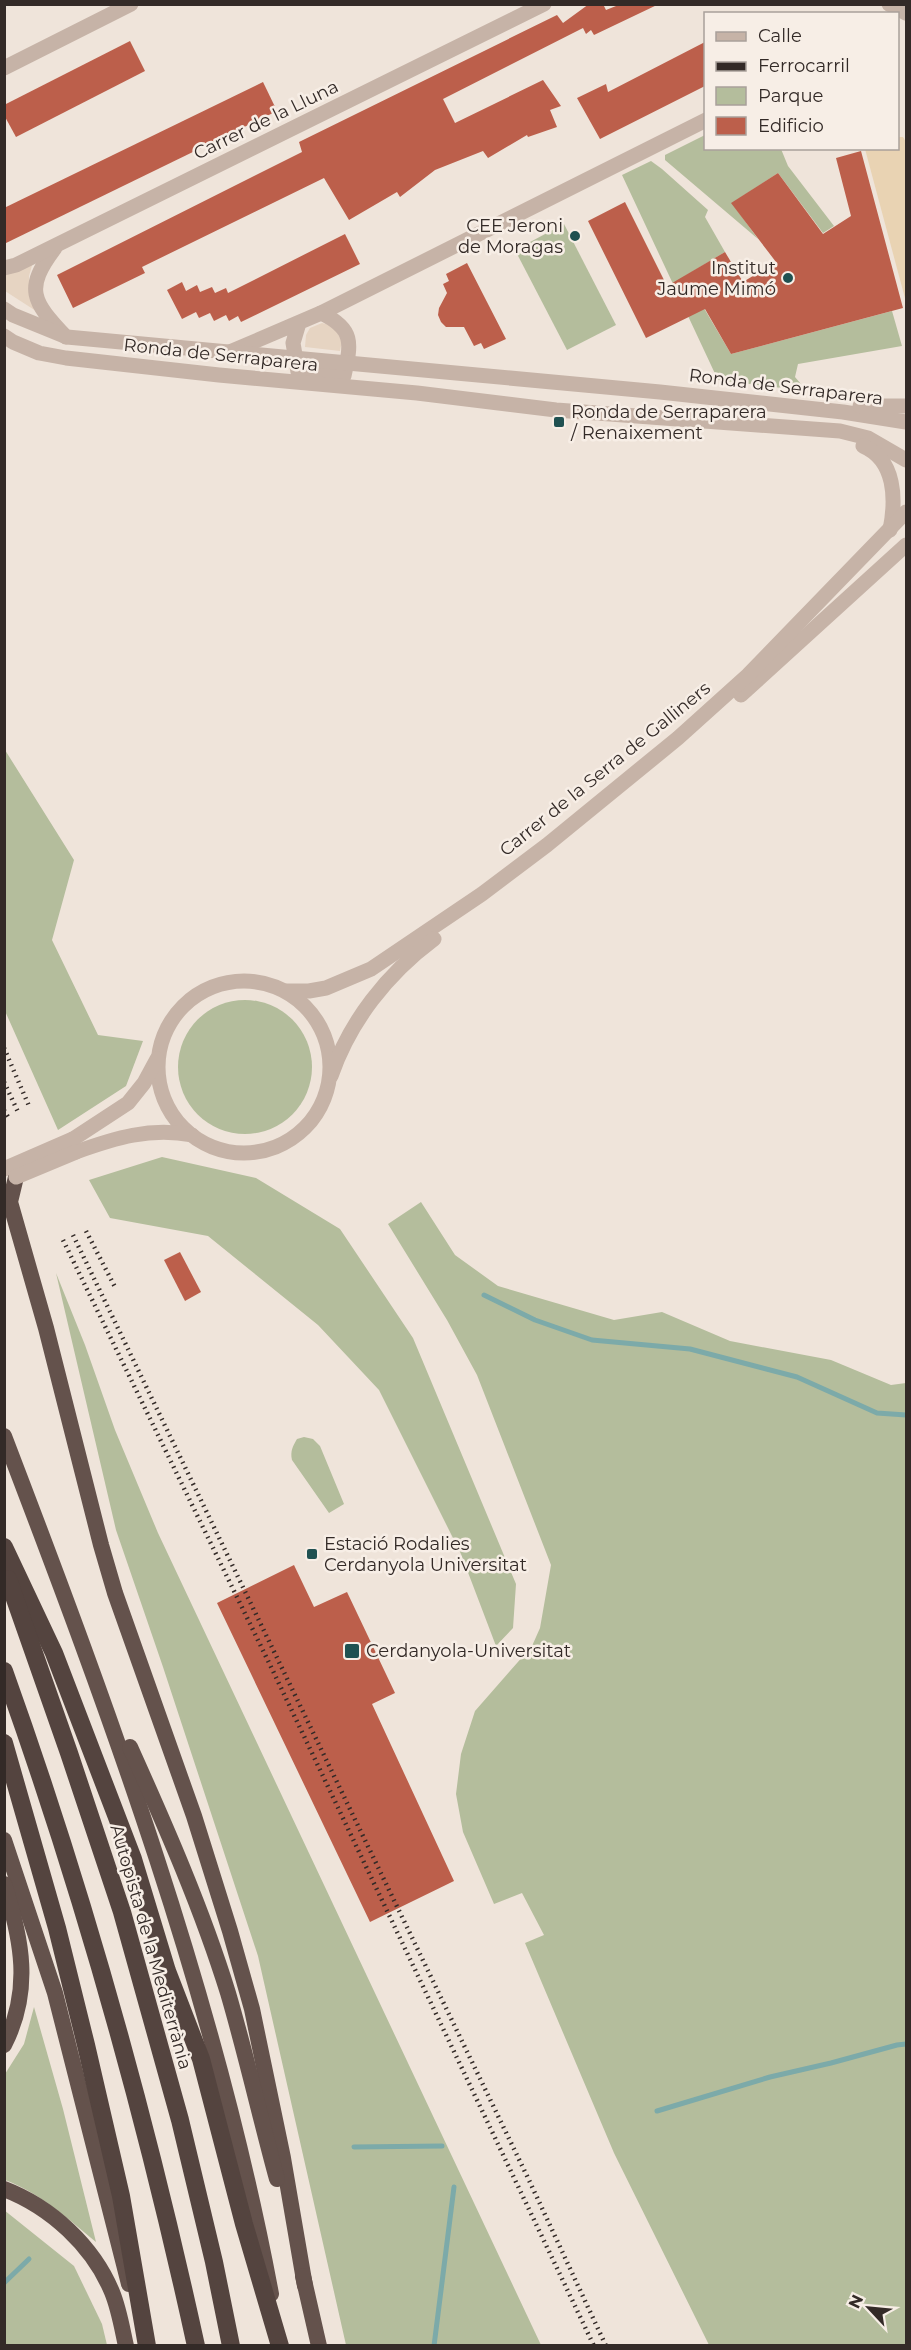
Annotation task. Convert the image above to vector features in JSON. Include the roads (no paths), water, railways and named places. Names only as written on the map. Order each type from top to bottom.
[{"type":"highway","points":[[8,1176],[10,1202],[46,1328],[115,1593],[197,1827],[252,2009],[319,2346]]},
{"type":"highway","points":[[4,1436],[82,1639],[159,1863],[206,2022],[257,2216],[281,2346]]},
{"type":"highway","points":[[4,1547],[54,1653],[133,1860],[168,1971],[201,2059],[244,2224],[281,2346]]},
{"type":"highway","name":"Autopista de la Mediterrània","points":[[4,1569],[122,1912],[180,2120],[214,2262],[231,2346]]},
{"type":"highway","points":[[82,1639],[156,1805],[208,1936],[242,2043],[306,2286]]},
{"type":"highway","points":[[4,1671],[77,1891],[118,2032],[167,2217],[196,2346]]},
{"type":"highway","points":[[4,1743],[55,1917],[86,2045],[121,2196],[146,2346]]},
{"type":"highway","points":[[4,1840],[55,1993],[146,2346]]},
{"type":"highway","points":[[4,1884],[19,1937],[23,1975],[21,1998],[11,2031],[4,2044]]},
{"type":"highway","points":[[4,2189],[54,2218],[89,2252],[101,2269],[112,2293],[126,2346]]},
{"type":"street","points":[[4,68],[131,4]]},
{"type":"street","name":"Carrer de la Lluna","points":[[4,268],[16,265],[544,4]]},
{"type":"street","points":[[889,4],[906,13]]},
{"type":"street","points":[[230,352],[321,313],[704,121]]},
{"type":"street","points":[[59,243],[40,268],[35,280],[36,294],[44,314],[67,337]]},
{"type":"street","name":"Ronda de Serraparera","points":[[4,309],[13,315],[67,337],[230,352],[296,365],[346,370],[660,392],[843,412],[906,422]]},
{"type":"street","points":[[321,313],[342,325],[349,335],[346,370],[417,393]]},
{"type":"street","name":"Ronda de Serraparera","points":[[296,365],[293,343],[300,323]]},
{"type":"street","name":"Ronda de Serraparera","points":[[4,336],[39,353],[66,358],[417,393],[556,410],[840,431],[868,438],[906,460]]},
{"type":"street","points":[[219,375],[239,367],[296,365]]},
{"type":"street","name":"Ronda de Serraparera","points":[[660,392],[675,388],[866,406],[906,406]]},
{"type":"street","name":"Ronda de Serraparera","points":[[438,397],[451,405],[852,441],[869,449],[882,459],[893,487],[894,511],[890,530]]},
{"type":"street","name":"Carrer de la Serra de Galliners","points":[[287,990],[309,991],[326,988],[371,969],[465,906],[547,845],[678,738],[748,675],[906,512]]},
{"type":"street","name":"Carrer de la Serra de Galliners","points":[[331,1076],[349,1033],[379,990],[400,967],[423,947],[633,788],[779,662],[906,545]]},
{"type":"street","points":[[8,1176],[74,1145],[128,1103],[144,1083],[175,1016],[201,992],[237,980],[267,982],[287,990],[298,1000],[316,1027],[323,1043],[331,1076],[326,1099],[310,1124],[289,1142],[277,1148],[256,1153],[229,1152],[192,1135],[178,1121],[167,1105],[159,1076],[158,1057]]},
{"type":"street","points":[[74,1145],[139,1133],[169,1131],[192,1135]]},
{"type":"waterway","points":[[484,1295],[535,1320],[592,1340],[690,1349],[797,1377],[877,1413],[906,1415]]},
{"type":"waterway","points":[[657,2111],[770,2077],[906,2044]]},
{"type":"waterway","points":[[354,2147],[442,2146]]},
{"type":"waterway","points":[[434,2346],[454,2187]]},
{"type":"waterway","points":[[4,2283],[29,2259]]},
{"type":"railway","points":[[4,1048],[29,1106]]},
{"type":"railway","points":[[4,1082],[18,1112]]},
{"type":"railway","points":[[4,1110],[8,1117]]},
{"type":"railway","points":[[86,1231],[115,1287]]},
{"type":"railway","points":[[73,1235],[528,2178],[606,2346]]},
{"type":"railway","points":[[63,1240],[273,1671],[594,2346]]},
{"type":"place","name":"CEE Jeroni de Moragas","points":[[575,236]]},
{"type":"place","name":"Institut Jaume Mimó","points":[[788,278]]},
{"type":"place","name":"Ronda de Serraparera / Renaixement","points":[[559,422]]},
{"type":"place","name":"Estació Rodalies Cerdanyola Universitat","points":[[312,1554]]},
{"type":"place","name":"Cerdanyola-Universitat","points":[[352,1651]]}]
